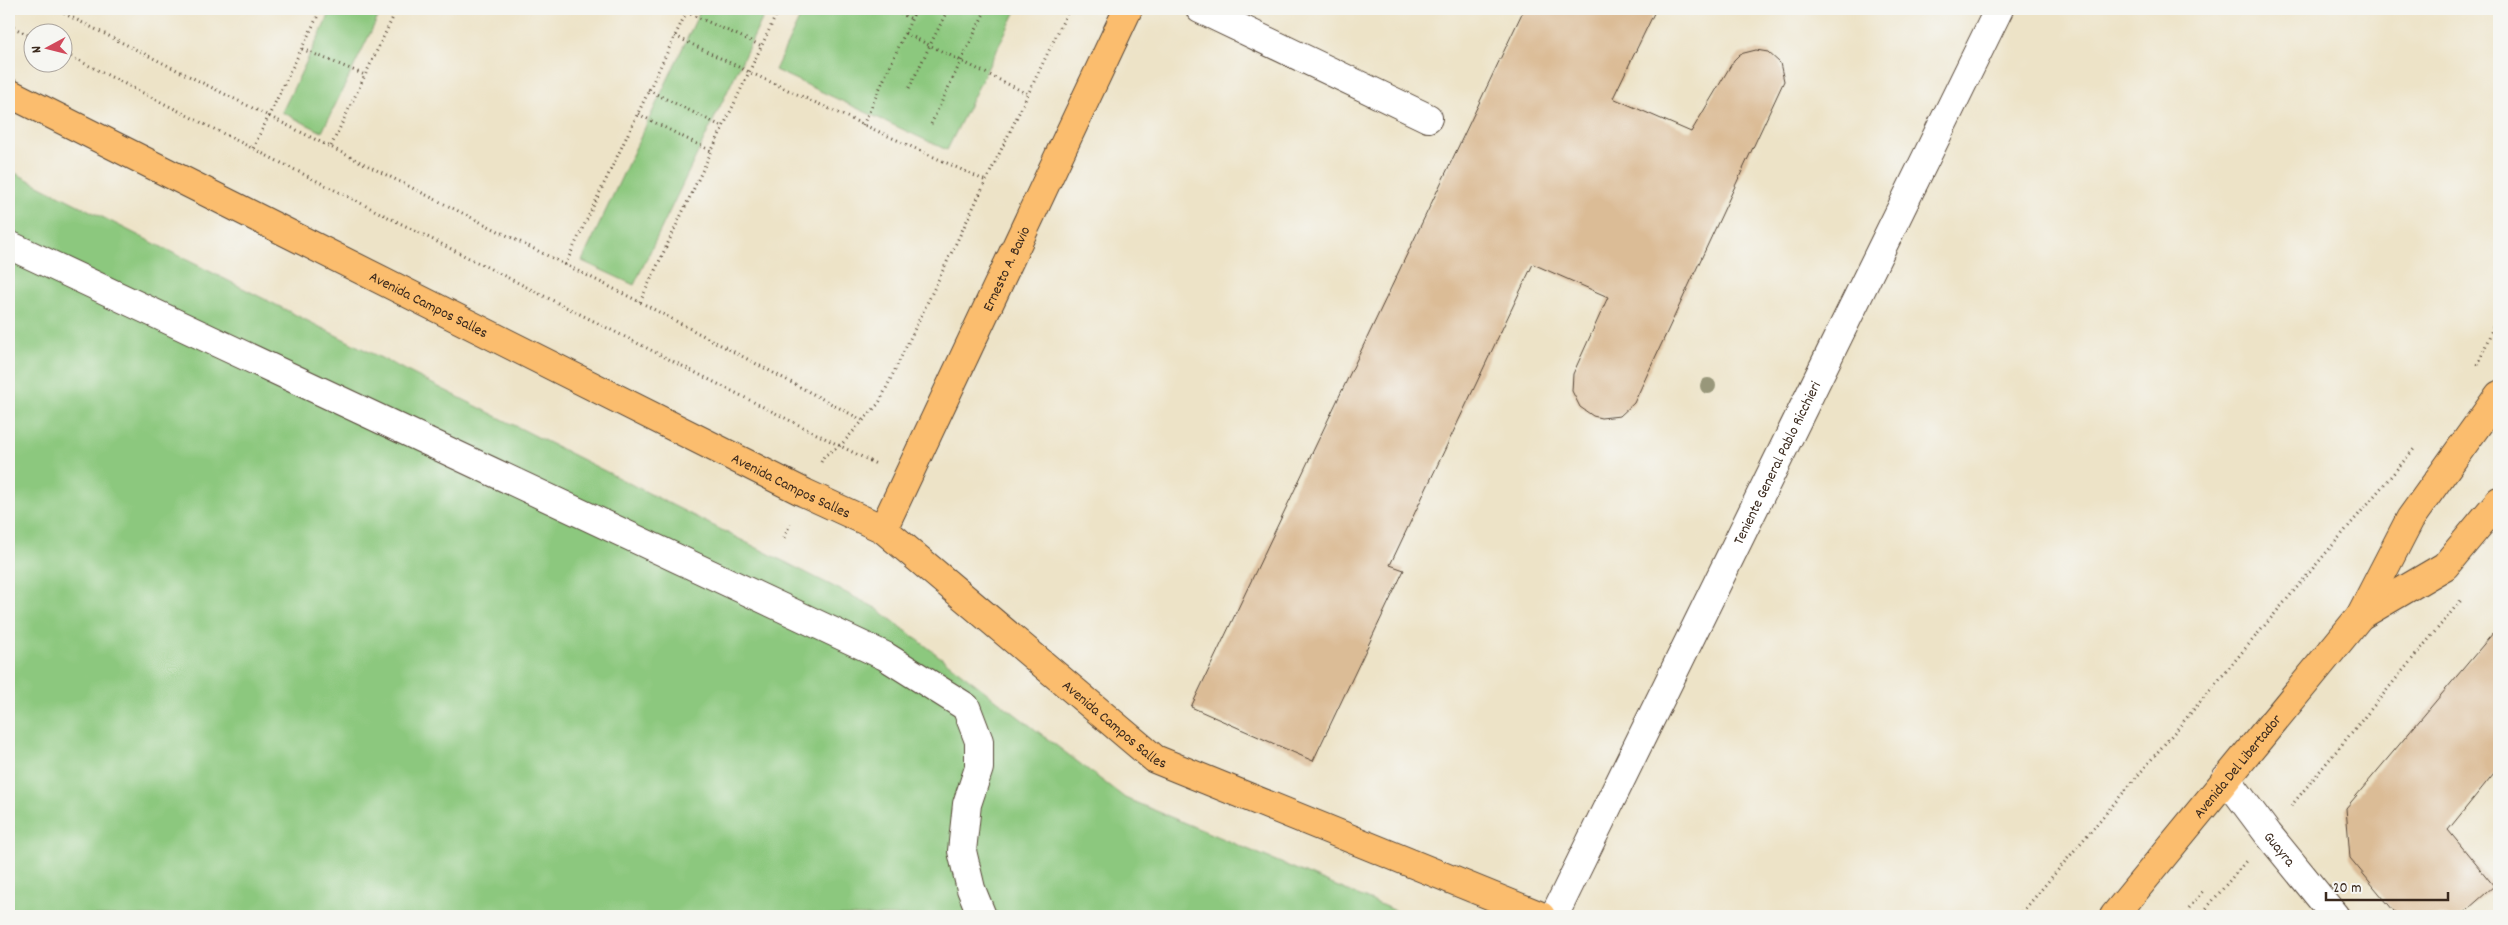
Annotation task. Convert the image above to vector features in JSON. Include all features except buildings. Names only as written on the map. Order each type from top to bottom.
[{"type":"main road","name":"Ernesto A. Bavio","points":[[883,529],[1128,9]]},
{"type":"main road","name":"Avenida Campos Salles","points":[[9,93],[805,493],[883,529],[1155,759],[1541,916]]},
{"type":"main road","name":"Avenida Del Libertador","points":[[2114,916],[2360,616],[2410,519],[2499,395]]},
{"type":"main road","name":"Avenida Del Libertador","points":[[2360,616],[2445,566],[2499,501]]},
{"type":"street","points":[[1200,9],[1428,118]]},
{"type":"street","name":"Teniente General Pablo Ricchieri","points":[[1554,916],[1999,9]]},
{"type":"street","points":[[9,246],[885,656],[966,707],[979,741],[979,768],[967,804],[962,851],[971,889],[982,916]]},
{"type":"street","name":"Guayra","points":[[2226,778],[2268,834],[2336,916]]},
{"type":"path","points":[[54,9],[640,302],[862,420]]},
{"type":"path","points":[[253,148],[321,9]]},
{"type":"path","points":[[331,146],[397,9]]},
{"type":"path","points":[[640,302],[779,9]]},
{"type":"path","points":[[891,9],[912,19]]},
{"type":"path","points":[[863,125],[916,9]]},
{"type":"path","points":[[909,88],[948,9]]},
{"type":"path","points":[[932,124],[986,9]]},
{"type":"path","points":[[784,538],[824,456],[841,446],[879,403],[1069,9]]},
{"type":"path","points":[[565,266],[687,10],[762,46]]},
{"type":"path","points":[[9,26],[22,32]]},
{"type":"path","points":[[905,33],[1028,94]]},
{"type":"path","points":[[675,36],[863,125],[986,180]]},
{"type":"path","points":[[302,49],[365,75]]},
{"type":"path","points":[[72,57],[905,480]]},
{"type":"path","points":[[648,90],[723,127]]},
{"type":"path","points":[[638,114],[711,151]]},
{"type":"path","points":[[2476,371],[2499,312]]},
{"type":"path","points":[[2019,916],[2415,447]]},
{"type":"path","points":[[2200,916],[2468,592]]},
{"type":"path","points":[[2189,908],[2203,891]]},
{"type":"green space","points":[[332,9],[382,9],[322,132],[282,112]]},
{"type":"green space","points":[[701,9],[767,9],[634,285],[582,261]]},
{"type":"green space","points":[[804,9],[1017,9],[947,150],[775,70]]},
{"type":"green space","points":[[9,170],[876,608],[1125,798],[1408,916],[9,916]]}]
